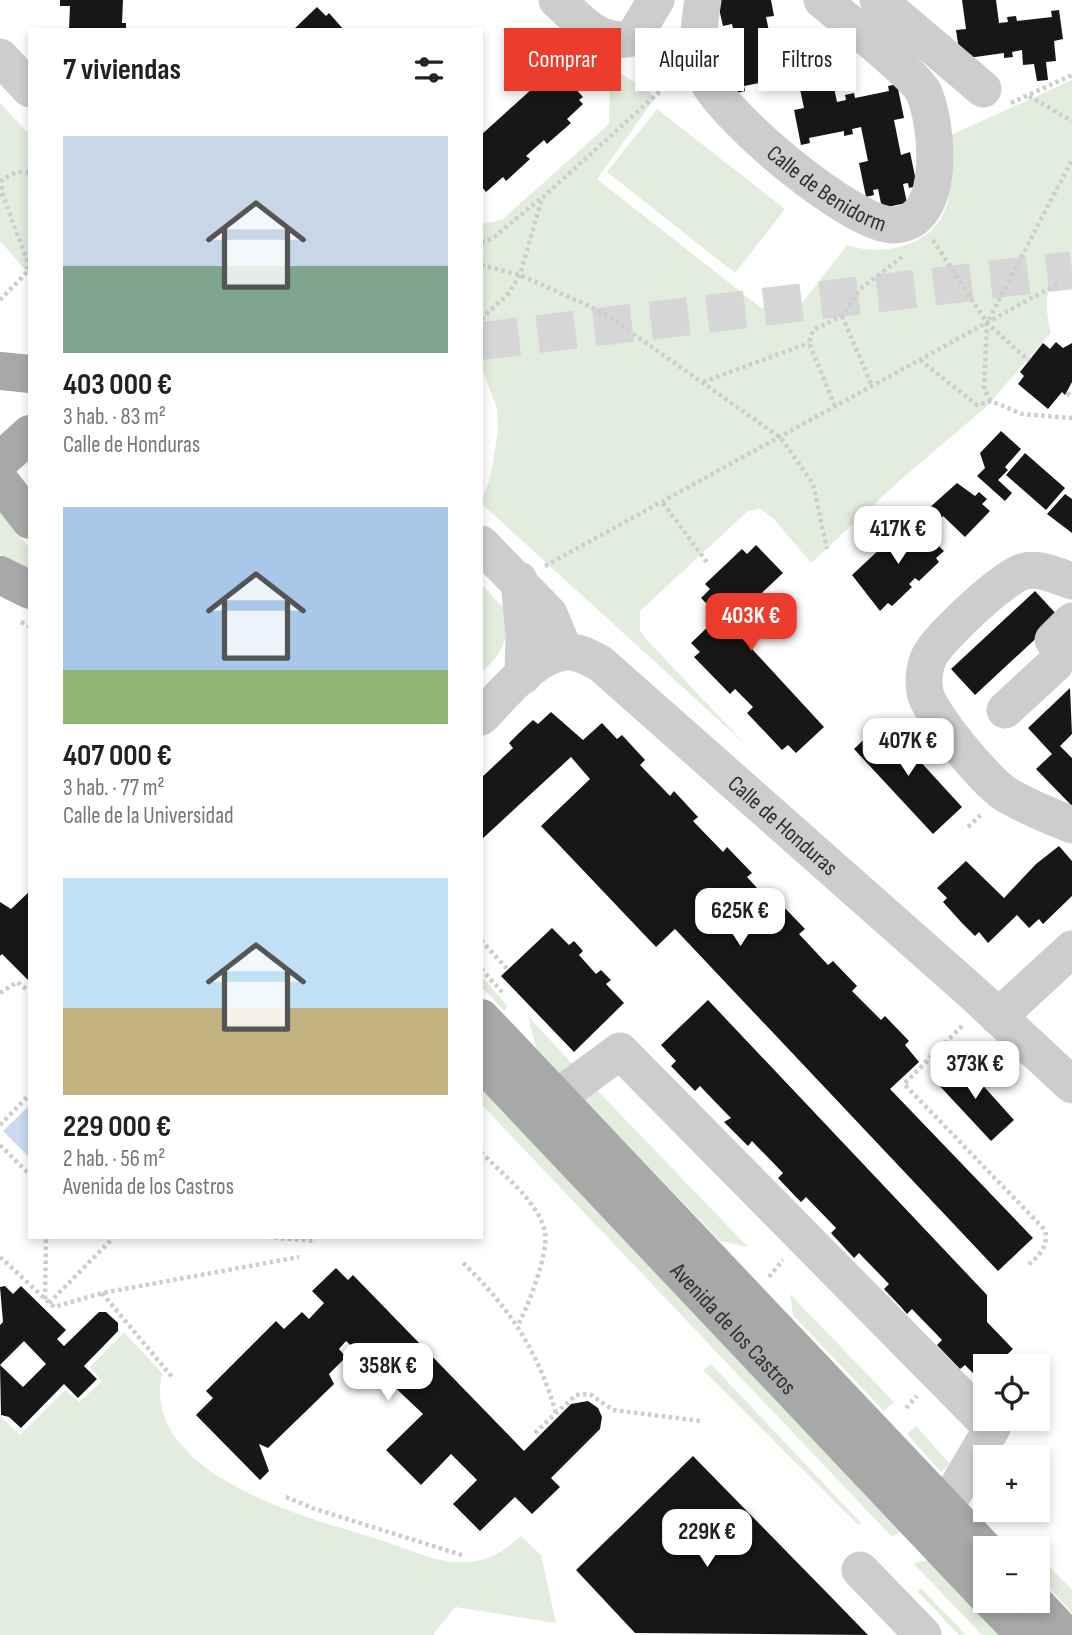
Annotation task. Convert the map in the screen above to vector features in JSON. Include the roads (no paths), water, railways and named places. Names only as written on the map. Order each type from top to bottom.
[{"type":"main road","points":[[0,371],[28,374]]},
{"type":"main road","points":[[28,436],[0,458],[28,516]]},
{"type":"main road","points":[[0,575],[28,589]]},
{"type":"main road","name":"Avenida de los Castros","points":[[483,1020],[973,1537]]},
{"type":"main road","name":"Avenida de los Castros","points":[[483,1063],[973,1581]]},
{"type":"main road","points":[[1004,1613],[1025,1635]]},
{"type":"main road","points":[[1044,1613],[1065,1635]]},
{"type":"street","points":[[557,0],[601,38],[619,41],[634,38],[656,0]]},
{"type":"street","name":"Calle de Benidorm","points":[[702,0],[699,40],[704,73],[719,100],[797,172],[862,216],[879,224],[897,225],[911,235],[928,204],[935,178],[932,134],[924,91],[822,0]]},
{"type":"street","points":[[878,0],[983,89]]},
{"type":"street","points":[[0,57],[28,87]]},
{"type":"street","points":[[483,546],[519,580],[549,614],[565,652],[523,676],[483,715]]},
{"type":"street","points":[[1072,581],[1047,572],[1022,571],[1002,582],[962,619],[930,655],[924,674],[925,694],[932,710],[961,747],[1003,792],[1072,825]]},
{"type":"street","points":[[519,580],[524,635],[523,676]]},
{"type":"street","points":[[961,747],[997,718],[1062,651]]},
{"type":"street","name":"Calle de Honduras","points":[[565,652],[584,654],[618,676],[1072,1085]]},
{"type":"street","points":[[991,1010],[1072,949]]},
{"type":"street","points":[[555,1099],[620,1051],[992,1428],[945,1508]]},
{"type":"street","points":[[860,1570],[923,1635]]},
{"type":"water","points":[[28,1107],[28,1156],[3,1131]]},
{"type":"tunnel","points":[[483,341],[1072,270]]}]
